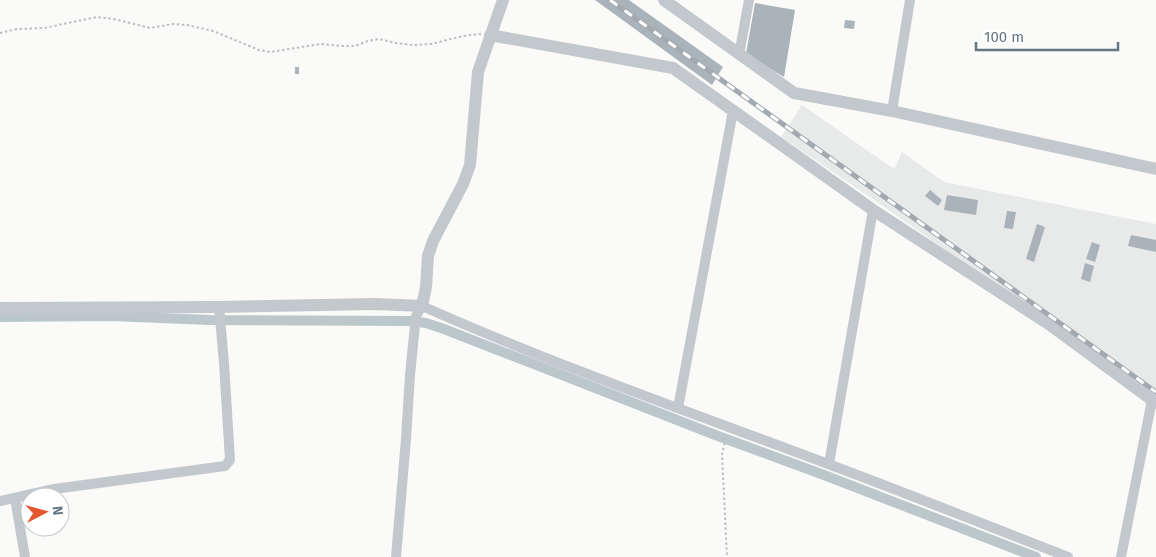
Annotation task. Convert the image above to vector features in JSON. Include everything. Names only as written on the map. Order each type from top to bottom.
[{"type":"street","points":[[396,557],[410,375],[415,328],[426,287],[428,256],[433,240],[463,184],[470,165],[478,72],[503,0]]},
{"type":"street","points":[[664,0],[794,93],[892,111],[1156,169]]},
{"type":"street","points":[[739,55],[750,0]]},
{"type":"street","points":[[892,111],[910,0]]},
{"type":"street","points":[[490,35],[673,68],[873,210],[1050,325],[1154,401],[1121,557]]},
{"type":"street","points":[[678,408],[733,111]]},
{"type":"street","points":[[829,464],[873,210]]},
{"type":"street","points":[[0,308],[219,310],[375,304],[419,311],[829,464],[1068,557]]},
{"type":"street","points":[[0,501],[54,489],[225,466],[230,460],[219,310]]},
{"type":"street","points":[[15,498],[25,557]]},
{"type":"path","points":[[0,33],[17,29],[44,28],[97,17],[150,28],[173,24],[187,25],[213,31],[259,50],[270,52],[320,44],[355,46],[379,39],[413,45],[431,44],[477,34],[490,35]]},
{"type":"path","points":[[727,557],[722,454],[728,433]]},
{"type":"shaded area","points":[[802,105],[894,169],[902,152],[944,182],[1156,224],[1156,400],[1124,375],[781,137]]},
{"type":"building","points":[[595,0],[629,0],[723,67],[712,85]]},
{"type":"building","points":[[755,3],[795,10],[784,77],[746,54]]},
{"type":"building","points":[[845,20],[855,21],[854,29],[844,28]]},
{"type":"building","points":[[295,67],[299,67],[299,74],[295,74]]},
{"type":"building","points":[[930,190],[942,200],[938,206],[925,196]]},
{"type":"building","points":[[947,195],[978,200],[976,215],[944,210]]},
{"type":"building","points":[[1007,211],[1016,212],[1013,229],[1004,228]]},
{"type":"building","points":[[1037,224],[1045,227],[1034,262],[1026,259]]},
{"type":"building","points":[[1131,235],[1156,240],[1156,252],[1128,246]]},
{"type":"building","points":[[1092,242],[1100,245],[1095,262],[1086,259]]},
{"type":"building","points":[[1085,263],[1094,266],[1090,282],[1081,279]]},
{"type":"waterway","points":[[0,317],[110,316],[210,320],[410,321],[426,323],[1036,557]]},
{"type":"railway","points":[[610,0],[1156,392]]}]
